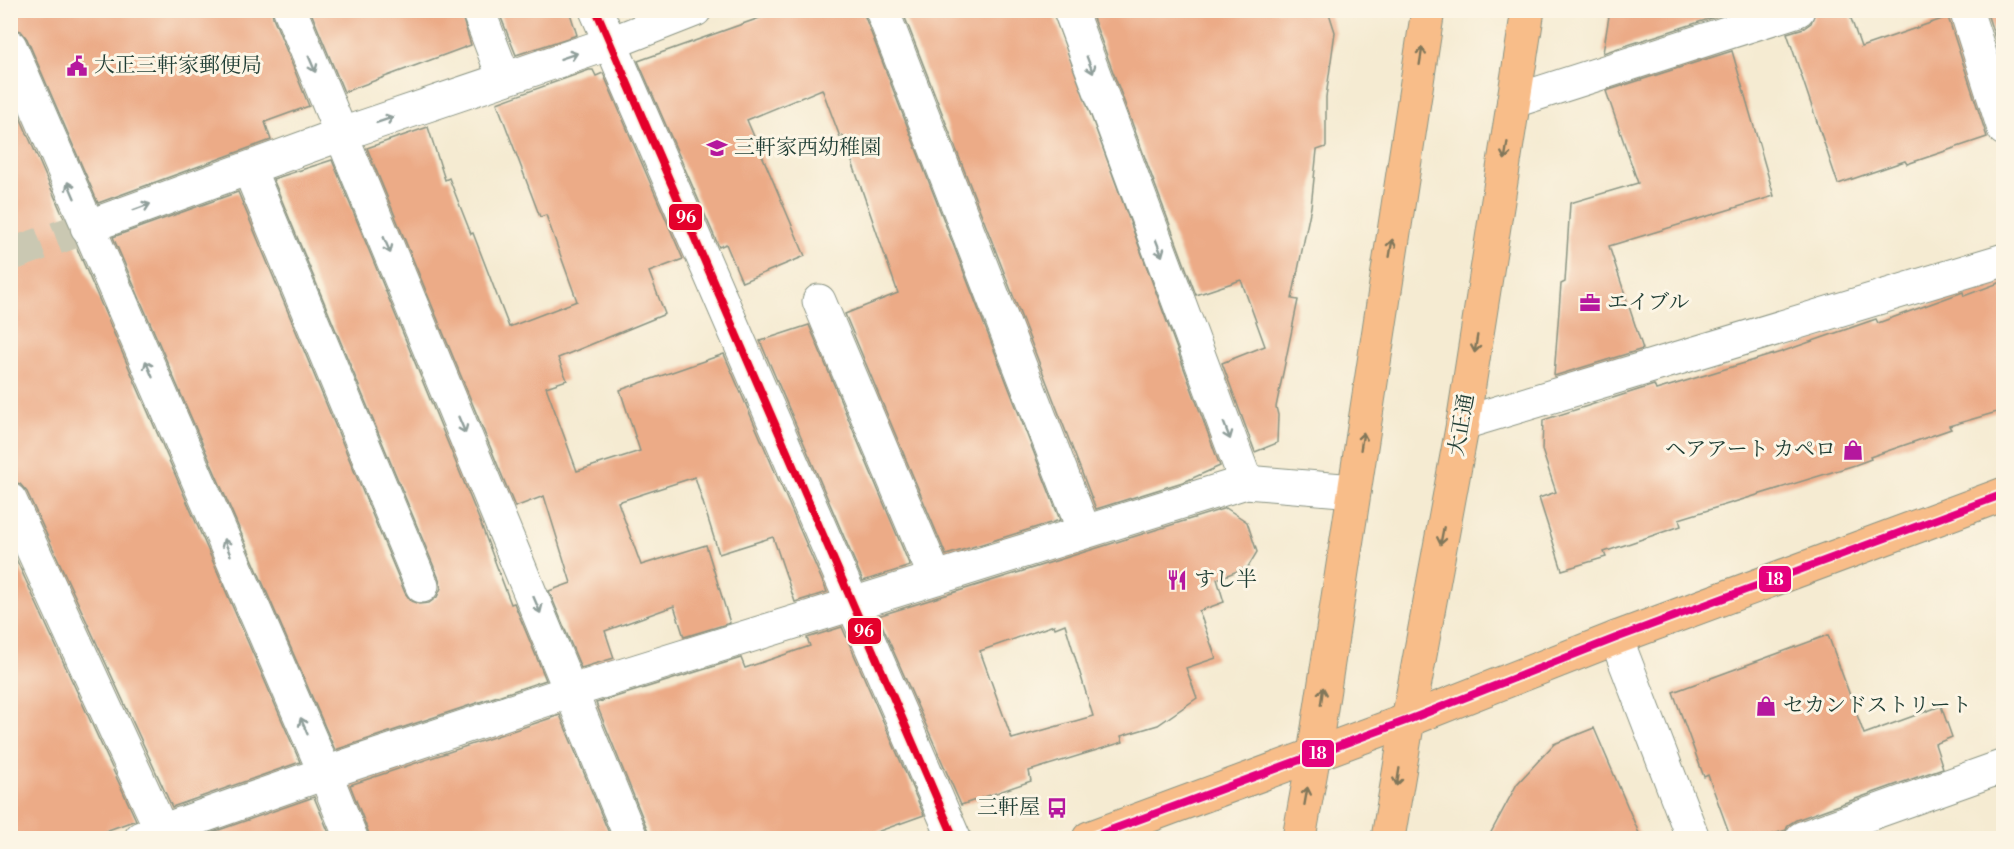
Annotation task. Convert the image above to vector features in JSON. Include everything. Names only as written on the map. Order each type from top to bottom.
[{"type":"main road","points":[[1299,838],[1314,754],[1428,10]]},
{"type":"main road","name":"大正通","points":[[1388,838],[1407,720],[1463,423],[1528,10]]},
{"type":"main road","points":[[1089,838],[2004,494]]},
{"type":"street","points":[[290,10],[632,838]]},
{"type":"street","points":[[478,10],[504,78]]},
{"type":"street","points":[[596,10],[954,838]]},
{"type":"street","points":[[87,227],[342,134],[610,43],[695,10]]},
{"type":"street","points":[[882,10],[1084,531]]},
{"type":"street","points":[[1070,10],[1246,482]]},
{"type":"street","points":[[1514,101],[1798,10]]},
{"type":"street","points":[[1966,10],[2004,129]]},
{"type":"street","points":[[10,46],[325,773],[351,838]]},
{"type":"street","points":[[249,169],[422,586]]},
{"type":"street","points":[[1463,423],[2004,260]]},
{"type":"street","points":[[819,301],[934,577]]},
{"type":"street","points":[[10,500],[156,836],[325,773],[572,691],[1246,482],[1354,491]]},
{"type":"street","points":[[1616,638],[1693,838]]},
{"type":"street","points":[[1802,838],[2004,766]]},
{"type":"building","points":[[10,10],[272,10],[309,106],[265,122],[271,140],[98,203],[27,39],[21,31],[10,28]]},
{"type":"building","points":[[310,10],[460,10],[471,45],[344,92]]},
{"type":"building","points":[[498,10],[569,10],[577,35],[516,55]]},
{"type":"building","points":[[782,10],[864,10],[1060,520],[946,555],[845,314],[898,293],[843,136],[840,137],[822,89],[747,120],[805,256],[742,282],[726,244],[719,247],[638,61]]},
{"type":"building","points":[[902,10],[1052,10],[1220,466],[1186,481],[1096,509]]},
{"type":"building","points":[[1090,10],[1328,10],[1335,32],[1326,97],[1326,147],[1317,150],[1311,207],[1292,299],[1298,300],[1276,407],[1277,443],[1255,452],[1222,363],[1265,346],[1241,280],[1196,295]]},
{"type":"building","points":[[1610,10],[1720,10],[1721,15],[1603,53]]},
{"type":"building","points":[[1816,10],[1848,10],[1861,47],[1948,17],[1987,137],[1838,184],[1787,33],[1804,28],[1811,23]]},
{"type":"building","points":[[1986,10],[2004,10],[2004,66]]},
{"type":"building","points":[[1732,51],[1774,196],[1609,246],[1643,349],[1554,376],[1561,284],[1565,282],[1570,203],[1638,183],[1606,91]]},
{"type":"building","points":[[593,70],[596,76],[603,73],[683,259],[649,272],[665,314],[558,358],[567,380],[546,387],[577,471],[640,451],[620,390],[724,354],[827,592],[795,602],[773,537],[719,554],[695,477],[618,502],[641,565],[706,545],[730,623],[684,637],[674,606],[605,631],[614,658],[581,668],[549,591],[571,583],[544,496],[515,507],[367,148],[428,127],[445,180],[449,178],[471,234],[473,233],[509,327],[577,301],[546,215],[540,217],[497,103]]},
{"type":"building","points":[[10,94],[300,762],[172,807],[27,492],[20,484],[10,481]]},
{"type":"building","points":[[332,160],[479,519],[511,604],[514,603],[546,680],[335,750],[113,237],[238,192],[405,593],[411,601],[419,604],[429,603],[437,597],[441,588],[439,579],[273,179]]},
{"type":"building","points":[[2004,281],[2004,410],[1949,426],[1951,429],[1870,457],[1871,459],[1855,465],[1679,519],[1681,526],[1604,552],[1606,557],[1562,570],[1539,498],[1556,492],[1542,450],[1543,420],[1654,385],[1656,390],[1781,352],[1876,319],[1878,323],[1963,292],[1964,296]]},
{"type":"building","points":[[809,325],[910,566],[863,581],[760,341]]},
{"type":"building","points":[[1226,508],[1247,522],[1257,552],[1248,567],[1217,579],[1224,602],[1199,611],[1216,658],[1186,668],[1197,698],[1158,725],[1121,736],[1123,742],[1029,771],[1031,781],[961,805],[878,616]],"holes":[[[1065,624],[1093,716],[1012,739],[980,651],[1054,625],[1055,628]]]},
{"type":"building","points":[[10,546],[136,820],[86,838],[10,838]]},
{"type":"building","points":[[842,627],[924,815],[860,838],[649,838],[596,703],[741,658],[745,668],[810,646],[807,638]]},
{"type":"building","points":[[1828,635],[1864,734],[1941,706],[1952,737],[1935,744],[1943,768],[1796,820],[1788,825],[1786,830],[1762,838],[1731,838],[1708,775],[1704,777],[1673,692]]},
{"type":"building","points":[[560,715],[611,838],[369,838],[350,785]]},
{"type":"building","points":[[1594,728],[1641,838],[1488,838],[1517,784],[1554,744]]},
{"type":"building","points":[[314,797],[331,838],[196,838]]},
{"type":"tunnel","points":[[10,255],[87,227]]},
{"type":"transit line","name":"96","points":[[596,10],[954,838]]},
{"type":"transit line","name":"18","points":[[1089,838],[1408,720],[1616,638],[2004,494]]},
{"type":"place","name":"大正三軒家郵便局","points":[[77,66]]},
{"type":"place","name":"三軒家西幼稚園","points":[[717,148]]},
{"type":"place","name":"エイブル","points":[[1590,303]]},
{"type":"place","name":"ヘアアート カペロ","points":[[1853,450]]},
{"type":"place","name":"すし半","points":[[1177,580]]},
{"type":"place","name":"セカンドストリート","points":[[1766,706]]},
{"type":"place","name":"三軒屋","points":[[1057,808]]}]
